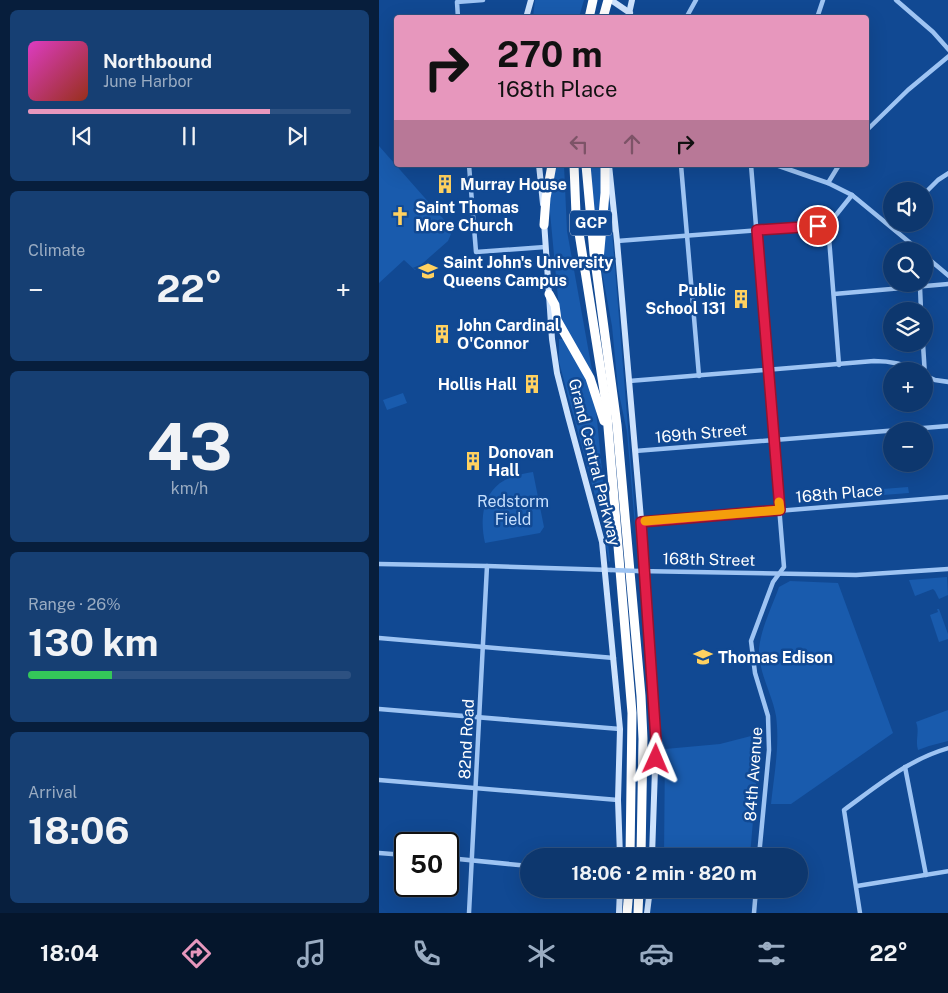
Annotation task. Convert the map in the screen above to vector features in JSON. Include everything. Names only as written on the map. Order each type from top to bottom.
[{"type":"highway","points":[[590,14],[593,0]]},
{"type":"highway","points":[[604,15],[609,0]]},
{"type":"highway","points":[[545,225],[546,198],[552,167]]},
{"type":"highway","name":"Grand Central Parkway","points":[[574,167],[576,214],[606,403],[632,713],[630,848]]},
{"type":"highway","name":"Grand Central Parkway","points":[[586,167],[603,329],[617,426],[641,696],[643,739],[641,848]]},
{"type":"highway","points":[[598,280],[607,167]]},
{"type":"highway","points":[[549,294],[555,306],[557,320],[590,378],[608,437]]},
{"type":"highway","points":[[627,913],[628,898]]},
{"type":"highway","points":[[638,913],[639,898]]},
{"type":"main road","points":[[525,0],[526,15]]},
{"type":"main road","points":[[527,15],[531,0]]},
{"type":"main road","points":[[609,0],[629,15]]},
{"type":"main road","points":[[630,15],[632,0]]},
{"type":"main road","name":"Grand Central Parkway","points":[[539,167],[552,339],[557,373],[567,416],[603,542],[607,570],[620,729],[618,800],[620,848]]},
{"type":"main road","name":"Grand Central Parkway","points":[[607,167],[617,241],[635,451],[641,522],[642,571],[656,740],[652,848]]},
{"type":"main road","points":[[619,913],[620,898]]},
{"type":"main road","points":[[647,913],[649,898]]},
{"type":"street","points":[[458,15],[457,2],[483,0]]},
{"type":"street","points":[[688,15],[695,0]]},
{"type":"street","points":[[818,15],[823,0]]},
{"type":"street","points":[[896,0],[933,32],[948,50]]},
{"type":"street","points":[[869,128],[908,90],[948,56]]},
{"type":"street","points":[[469,167],[476,252],[545,247]]},
{"type":"street","points":[[681,167],[699,376]]},
{"type":"street","name":"84th Avenue","points":[[751,167],[784,567],[773,582],[751,641],[755,673],[768,716],[769,734],[760,848]]},
{"type":"street","points":[[782,167],[828,183],[852,195],[883,220]]},
{"type":"street","points":[[828,183],[838,167]]},
{"type":"street","points":[[933,185],[948,172]]},
{"type":"street","points":[[839,364],[828,225],[852,195]]},
{"type":"street","points":[[617,241],[828,225]]},
{"type":"street","points":[[897,232],[909,242]]},
{"type":"street","points":[[933,263],[948,276]]},
{"type":"street","points":[[933,286],[948,284]]},
{"type":"street","points":[[834,294],[883,290]]},
{"type":"street","points":[[629,381],[839,364],[894,362]]},
{"type":"street","points":[[933,377],[948,382]]},
{"type":"street","name":"169th Street","points":[[635,451],[948,426]]},
{"type":"street","name":"168th Place","points":[[641,522],[948,497]]},
{"type":"street","name":"168th Street","points":[[379,564],[856,575],[948,568]]},
{"type":"street","name":"82nd Road","points":[[469,913],[487,566]]},
{"type":"street","points":[[379,638],[614,658]]},
{"type":"street","points":[[379,709],[620,729]]},
{"type":"street","points":[[860,913],[844,810],[905,767],[933,752],[948,748]]},
{"type":"street","points":[[905,767],[926,875]]},
{"type":"street","points":[[379,780],[618,800]]},
{"type":"street","points":[[379,853],[394,854]]},
{"type":"street","points":[[459,859],[520,865]]},
{"type":"street","points":[[857,886],[948,872]]},
{"type":"street","points":[[754,913],[755,898]]},
{"type":"green space","points":[[535,0],[584,0],[580,15],[533,15]]},
{"type":"green space","points":[[379,146],[394,163],[394,167],[398,167],[447,223],[451,234],[448,241],[415,270],[404,260],[379,283]]},
{"type":"green space","points":[[554,167],[564,167],[567,231],[594,381],[560,320],[549,201]]},
{"type":"green space","points":[[589,167],[603,167],[598,227],[596,228]]},
{"type":"green space","points":[[608,183],[639,562],[627,432],[618,389],[612,326],[602,272]]},
{"type":"green space","points":[[559,339],[564,339],[585,373],[595,400],[608,531],[609,562],[601,518],[559,362]]},
{"type":"green space","points":[[403,393],[407,403],[387,410],[383,400]]},
{"type":"green space","name":"Redstorm Field","points":[[533,472],[544,527],[540,533],[485,543],[483,513],[490,494],[504,481],[516,475]]},
{"type":"green space","points":[[908,487],[909,493],[870,496],[870,490]]},
{"type":"green space","points":[[947,577],[948,595],[939,599],[933,589],[915,596],[909,580]]},
{"type":"green space","points":[[790,581],[838,583],[893,733],[791,804],[771,804],[776,760],[777,727],[774,707],[759,658],[759,649],[764,625],[779,587]]},
{"type":"green space","points":[[937,609],[939,609],[948,634],[948,639],[939,642],[930,615],[938,612]]},
{"type":"green space","points":[[948,710],[948,741],[918,750],[916,722]]},
{"type":"green space","points":[[751,736],[760,738],[751,848],[664,848],[665,749],[720,744]]},
{"type":"slow traffic","points":[[645,521],[780,510],[779,502]]},
{"type":"place","name":"Murray House","points":[[445,184]]},
{"type":"place","name":"Saint Thomas More Church","points":[[400,216]]},
{"type":"place","name":"Saint John's University Queens Campus","points":[[428,271]]},
{"type":"place","name":"Public School 131","points":[[741,299]]},
{"type":"place","name":"John Cardinal O'Connor","points":[[442,334]]},
{"type":"place","name":"Hollis Hall","points":[[532,384]]},
{"type":"place","name":"Donovan Hall","points":[[473,461]]},
{"type":"place","name":"Thomas Edison","points":[[703,657]]},
{"type":"route","points":[[656,759],[646,577],[641,522],[780,510],[757,230],[818,226]]}]
